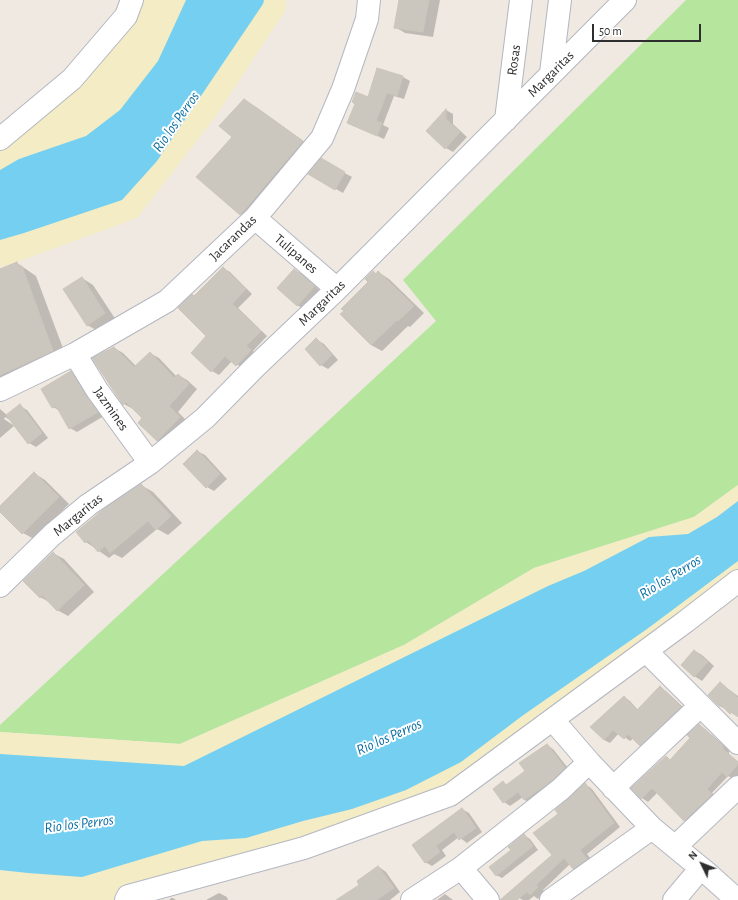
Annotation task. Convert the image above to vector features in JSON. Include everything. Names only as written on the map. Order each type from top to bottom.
[{"type":"street","points":[[0,139],[72,79],[126,16],[132,0]]},
{"type":"street","name":"Jacarandas","points":[[0,390],[75,354],[166,301],[255,218],[322,138],[343,89],[367,19],[369,0]]},
{"type":"street","name":"Rosas","points":[[506,120],[522,0]]},
{"type":"street","points":[[551,73],[560,0]]},
{"type":"street","name":"Margaritas","points":[[0,586],[52,534],[88,505],[150,463],[205,418],[255,367],[337,289],[625,0]]},
{"type":"street","name":"Tulipanes","points":[[255,218],[337,289]]},
{"type":"street","name":"Jazmines","points":[[75,354],[97,390],[150,463]]},
{"type":"street","points":[[126,900],[128,896],[304,848],[450,795],[686,622],[738,581]]},
{"type":"street","points":[[652,657],[738,743]]},
{"type":"street","points":[[613,788],[700,706]]},
{"type":"street","points":[[558,726],[589,762],[652,828],[737,900]]},
{"type":"street","points":[[412,900],[461,868],[561,789],[589,762]]},
{"type":"street","points":[[675,847],[738,787]]},
{"type":"street","points":[[551,900],[652,828]]},
{"type":"street","points":[[461,868],[488,900]]},
{"type":"street","points":[[674,900],[701,868]]},
{"type":"green space","points":[[686,0],[738,0],[738,485],[694,517],[534,568],[404,645],[180,744],[0,732],[0,725],[436,321],[403,280]]},
{"type":"sand","points":[[132,0],[286,0],[285,11],[213,120],[137,218],[0,267],[0,139]]},
{"type":"sand","points":[[738,485],[738,581],[450,795],[126,900],[0,900],[0,732],[180,744],[404,645],[534,568],[694,517]]},
{"type":"water","name":"Rio los Perros","points":[[186,0],[264,0],[263,4],[157,161],[122,200],[0,240],[0,170],[19,159],[86,136],[120,110],[158,61]]},
{"type":"water","name":"Rio los Perros","points":[[738,501],[738,561],[647,629],[522,716],[461,762],[406,790],[352,809],[303,821],[246,838],[202,841],[82,877],[0,870],[0,754],[184,766],[548,586],[584,571],[649,537],[688,534],[717,517]]},
{"type":"building","points":[[399,0],[429,0],[423,32],[394,28]]},
{"type":"building","points":[[377,68],[403,76],[397,96],[387,93],[376,121],[382,123],[377,136],[347,123],[355,104],[352,102],[356,92],[368,97]]},
{"type":"building","points":[[244,99],[303,141],[240,215],[196,177],[232,137],[219,126]]},
{"type":"building","points":[[446,109],[446,119],[460,132],[445,149],[426,131]]},
{"type":"building","points":[[321,158],[345,172],[335,190],[308,174]]},
{"type":"building","points":[[17,262],[19,267],[22,266],[53,351],[0,375],[0,269]]},
{"type":"building","points":[[223,267],[246,289],[232,304],[261,331],[246,346],[251,350],[236,366],[225,356],[211,372],[191,353],[206,336],[178,308],[192,294],[194,296]]},
{"type":"building","points":[[294,269],[315,286],[297,306],[277,288]]},
{"type":"building","points":[[373,271],[376,274],[378,271],[414,306],[371,345],[340,314],[344,311],[341,309],[368,282],[365,279]]},
{"type":"building","points":[[82,277],[105,313],[87,326],[63,289]]},
{"type":"building","points":[[316,338],[332,355],[320,366],[305,349]]},
{"type":"building","points":[[114,347],[134,367],[150,352],[174,378],[178,374],[189,384],[169,406],[180,417],[157,441],[138,423],[142,418],[126,402],[123,405],[92,358]]},
{"type":"building","points":[[71,371],[98,412],[69,429],[56,406],[52,408],[41,389]]},
{"type":"building","points":[[20,404],[42,433],[28,444],[6,415]]},
{"type":"building","points":[[197,450],[220,474],[206,488],[183,464]]},
{"type":"building","points":[[34,472],[59,497],[22,534],[0,512],[0,506]]},
{"type":"building","points":[[141,484],[171,516],[156,530],[148,521],[110,553],[105,546],[98,552],[88,540],[85,543],[76,532],[104,509]]},
{"type":"building","points":[[53,552],[84,585],[57,611],[42,595],[40,598],[23,581]]},
{"type":"building","points":[[694,650],[708,662],[694,677],[681,665]]},
{"type":"building","points":[[720,682],[738,698],[738,717],[732,712],[730,714],[722,706],[719,706],[708,695]]},
{"type":"building","points":[[660,686],[681,707],[640,746],[628,734],[624,739],[613,730],[604,740],[590,727],[624,696],[637,710]]},
{"type":"building","points":[[699,724],[723,746],[723,749],[738,762],[738,764],[727,777],[722,772],[707,789],[712,794],[684,821],[652,788],[641,799],[631,788],[666,756],[670,760],[690,738],[687,735]]},
{"type":"building","points":[[547,744],[565,768],[553,780],[524,800],[518,792],[503,803],[493,789],[503,781],[506,785],[525,771],[519,763]]},
{"type":"building","points":[[585,783],[614,823],[580,850],[587,859],[573,869],[564,858],[536,885],[538,887],[530,895],[527,892],[517,900],[500,900],[552,855],[533,833],[558,814],[555,810]]},
{"type":"building","points":[[462,808],[476,828],[459,840],[454,832],[436,846],[440,852],[425,863],[412,845]]},
{"type":"building","points":[[524,834],[533,846],[496,876],[489,867],[511,850],[508,847]]},
{"type":"building","points":[[378,866],[394,888],[377,900],[336,900],[359,885],[357,881]]}]
